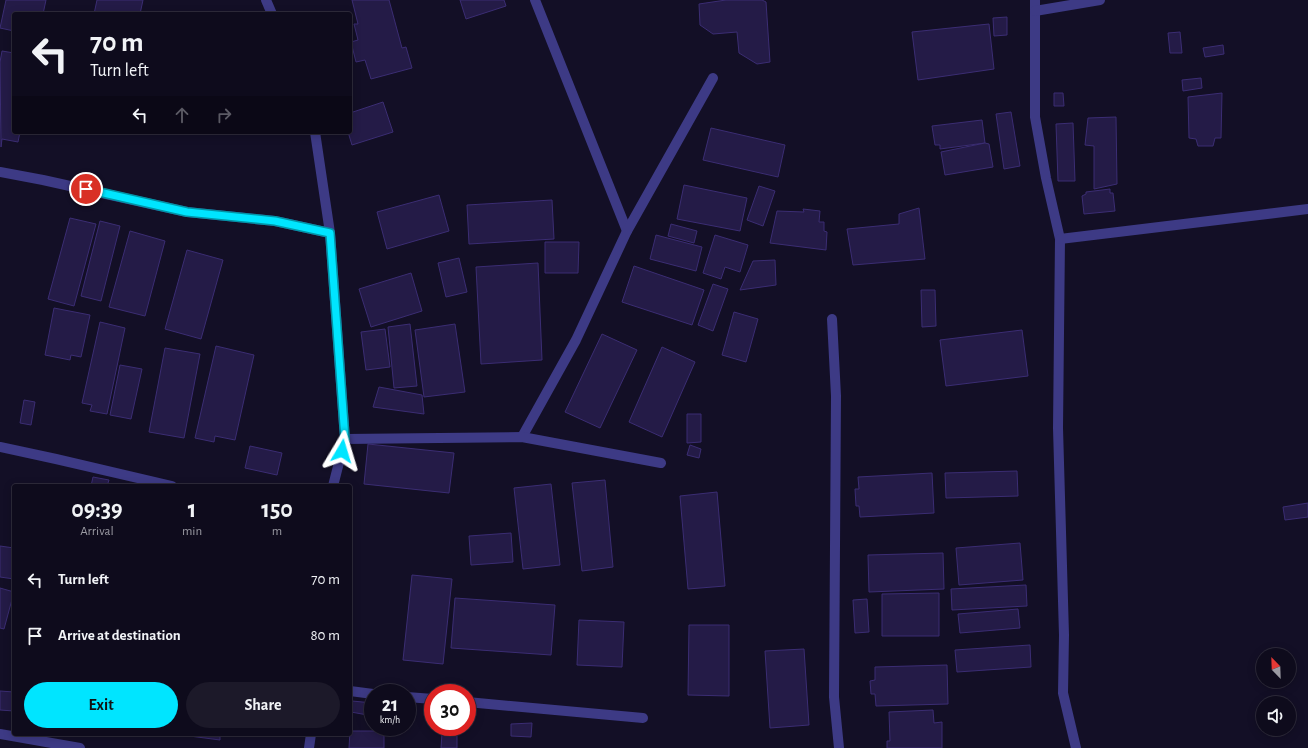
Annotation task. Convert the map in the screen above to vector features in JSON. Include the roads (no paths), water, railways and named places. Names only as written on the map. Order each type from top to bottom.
[{"type":"street","points":[[266,0],[271,12]]},
{"type":"street","points":[[535,0],[627,231]]},
{"type":"street","points":[[1035,0],[1035,117],[1046,178],[1060,239],[1058,428],[1064,635],[1063,693],[1076,748]]},
{"type":"street","points":[[1035,11],[1100,0]]},
{"type":"street","points":[[522,438],[576,340],[627,231],[713,78]]},
{"type":"street","points":[[316,134],[330,233],[345,439],[334,484]]},
{"type":"street","points":[[0,172],[187,212],[275,221],[330,233]]},
{"type":"street","points":[[1060,239],[1308,209]]},
{"type":"street","points":[[832,319],[836,396],[834,697],[839,748]]},
{"type":"street","points":[[345,439],[522,438],[662,463]]},
{"type":"street","points":[[0,447],[163,484]]},
{"type":"street","points":[[352,691],[364,693]]},
{"type":"street","points":[[476,703],[644,718]]},
{"type":"street","points":[[0,734],[80,748]]},
{"type":"street","points":[[309,748],[311,736]]}]
